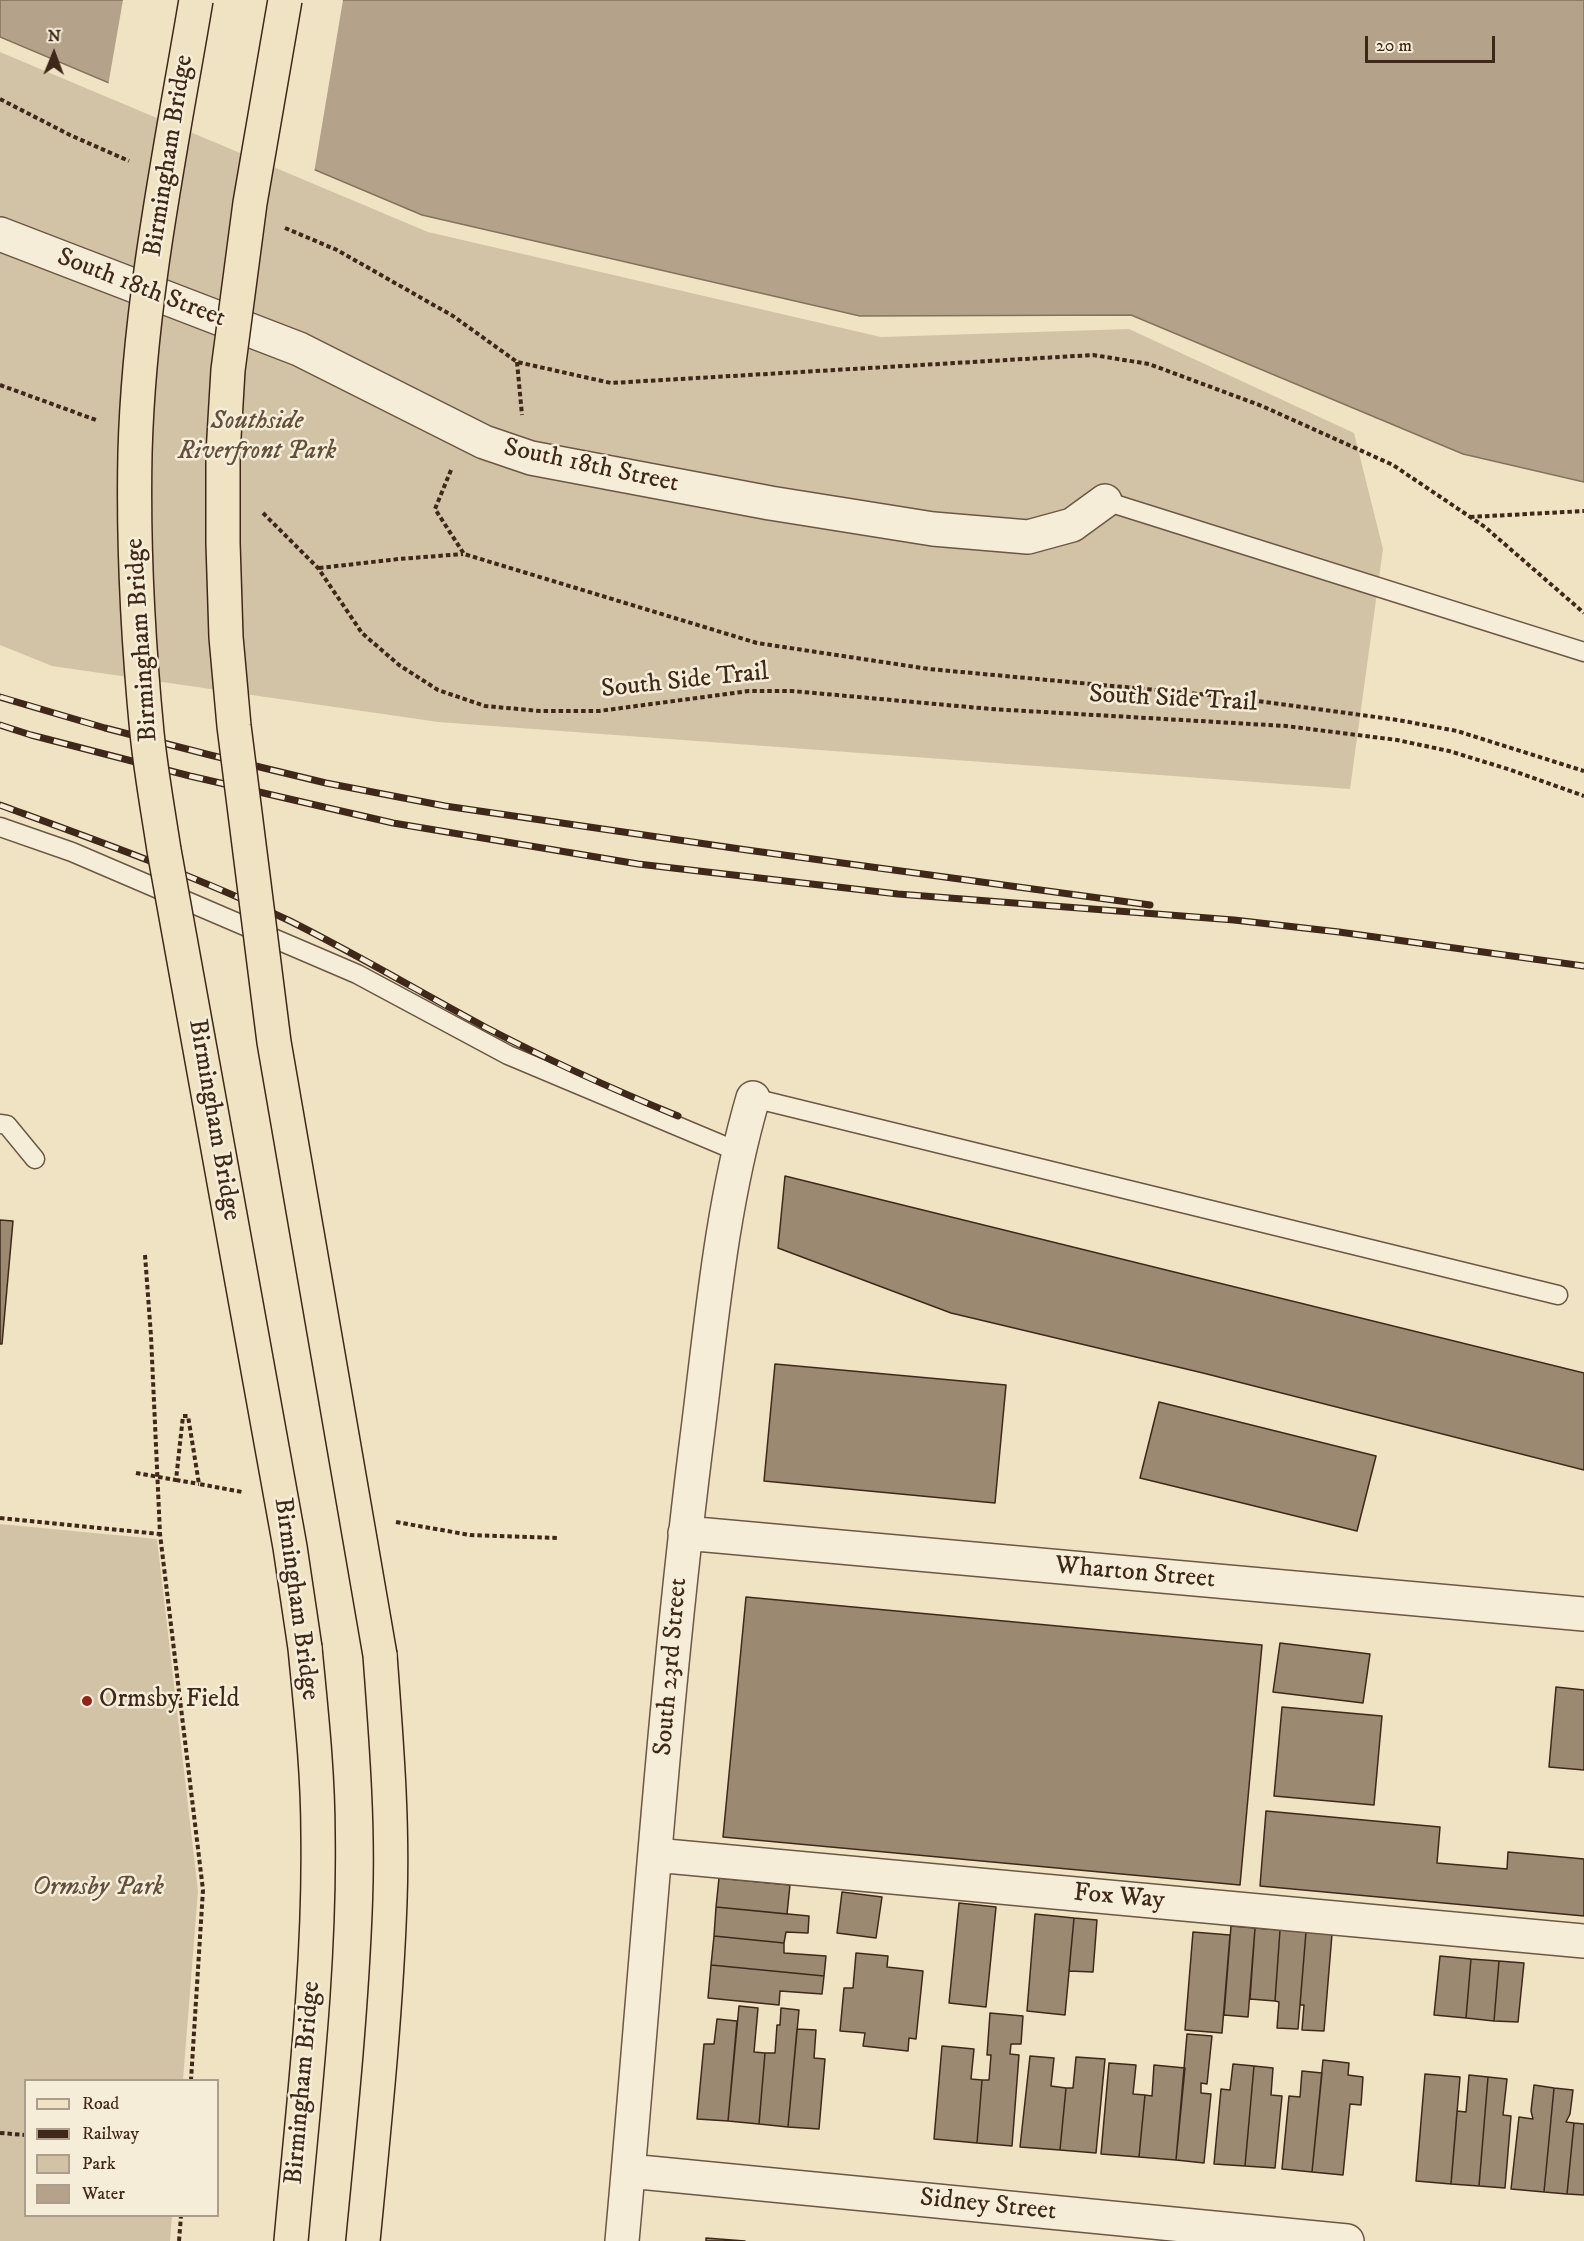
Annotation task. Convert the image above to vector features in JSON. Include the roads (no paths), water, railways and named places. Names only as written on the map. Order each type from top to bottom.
[{"type":"main road","name":"Birmingham Bridge","points":[[196,0],[162,201],[141,362],[135,451],[135,544],[139,642],[147,736],[164,850],[290,1547],[305,1648],[314,1735],[317,1921],[312,2010],[291,2241]]},
{"type":"main road","points":[[285,0],[250,203],[228,370],[223,465],[226,637],[234,726],[274,1042],[380,1655],[389,1773],[391,1899],[385,2003],[363,2241]]},
{"type":"street","name":"South 18th Street","points":[[0,234],[299,349],[484,442],[531,458],[770,503],[933,529],[1028,537],[1072,525],[1105,501]]},
{"type":"street","name":"South 23rd Street","points":[[622,2241],[685,1533],[723,1231],[753,1098]]},
{"type":"street","name":"Wharton Street","points":[[685,1533],[1584,1614]]},
{"type":"street","name":"Fox Way","points":[[655,1855],[1584,1941]]},
{"type":"street","name":"Sidney Street","points":[[629,2171],[1268,2237],[1347,2241]]},
{"type":"lane","points":[[1105,501],[1584,652]]},
{"type":"lane","points":[[0,827],[72,852],[357,974],[508,1055],[739,1152]]},
{"type":"lane","points":[[753,1098],[1558,1295]]},
{"type":"lane","points":[[0,1124],[7,1125],[35,1159]]},
{"type":"water","points":[[0,0],[1584,0],[1584,482],[1463,454],[1131,315],[860,316],[422,215],[0,37]]},
{"type":"railway","points":[[0,697],[105,728],[210,755],[326,783],[445,806],[1150,905]]},
{"type":"railway","points":[[0,725],[190,776],[393,823],[638,864],[898,894],[1234,920],[1584,966]]},
{"type":"railway","points":[[0,805],[219,889],[290,921],[509,1039],[580,1074],[678,1116]]},
{"type":"place","name":"Ormsby Field","points":[[87,1701]]},
{"type":"park label","name":"Southside Riverfront Park","points":[[257,438]]},
{"type":"park label","name":"Ormsby Park","points":[[98,1889]]}]
